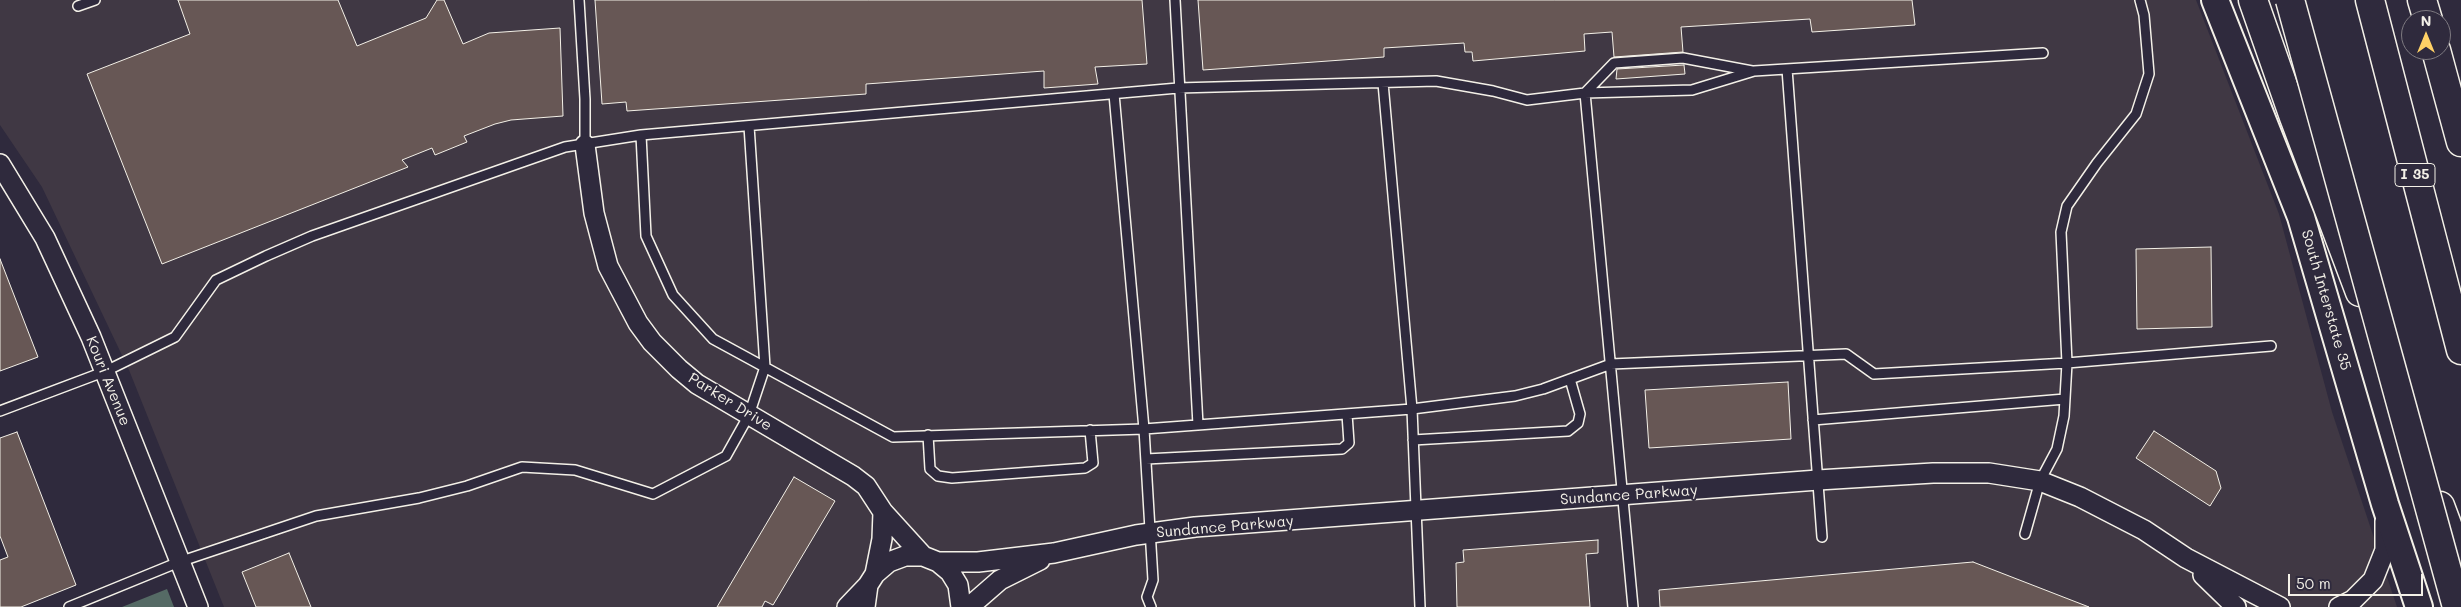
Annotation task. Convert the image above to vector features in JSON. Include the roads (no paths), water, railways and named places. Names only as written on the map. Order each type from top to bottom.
[{"type":"highway","points":[[2253,0],[2294,117],[2461,562]]},
{"type":"highway","points":[[2290,0],[2457,607]]},
{"type":"highway","name":"I 35","points":[[2370,0],[2461,350]]},
{"type":"highway","points":[[2439,60],[2461,142]]},
{"type":"main road","name":"South Interstate 35","points":[[2215,0],[2301,217],[2385,504],[2419,607]]},
{"type":"street","name":"Parker Drive","points":[[585,144],[594,213],[608,266],[616,286],[638,323],[652,342],[678,369],[697,384],[853,476],[866,486],[883,512],[931,559],[950,572],[958,585],[961,607]]},
{"type":"street","name":"Kouri Avenue","points":[[0,164],[45,238],[106,371],[198,607]]},
{"type":"street","name":"Sundance Parkway","points":[[872,579],[889,562],[905,556],[978,562],[1054,553],[1150,533],[1203,526],[1818,480],[1933,473],[1989,473],[2040,481],[2080,498],[2144,530],[2186,558],[2280,607]]},
{"type":"street","points":[[2339,607],[2353,600],[2373,580],[2385,550],[2385,504]]},
{"type":"street","points":[[865,607],[882,539],[883,512]]},
{"type":"street","name":"Sundance Parkway","points":[[969,607],[1000,580],[1054,553]]},
{"type":"street","name":"Sundance Parkway","points":[[2186,558],[2236,607]]},
{"type":"street","points":[[847,607],[872,579]]},
{"type":"lane","points":[[78,6],[95,0]]},
{"type":"lane","points":[[579,0],[585,99],[585,144]]},
{"type":"lane","points":[[1175,0],[1178,88],[1198,425]]},
{"type":"lane","points":[[2025,534],[2040,481],[2057,449],[2064,416],[2067,363],[2061,232],[2068,206],[2097,163],[2136,114],[2149,74],[2144,15],[2140,0]]},
{"type":"lane","points":[[0,411],[106,371],[175,337],[216,280],[266,256],[312,236],[565,147],[641,135],[1178,88],[1436,81],[1493,91],[1527,100],[1585,93],[1692,90],[1754,71],[2043,53]]},
{"type":"lane","points":[[1633,607],[1585,93],[1614,63],[1683,58],[1754,71]]},
{"type":"lane","points":[[1787,69],[1822,537]]},
{"type":"lane","points":[[1383,82],[1412,409],[1420,607]]},
{"type":"lane","points":[[1114,94],[1144,428],[1153,580],[1148,597],[1151,607]]},
{"type":"lane","points":[[69,607],[179,562],[316,516],[419,498],[468,486],[522,467],[575,470],[654,494],[726,456],[749,415],[765,367],[749,126]]},
{"type":"lane","points":[[641,135],[646,236],[668,288],[713,339],[893,437],[1144,428],[1412,409],[1515,396],[1611,364],[1846,354],[1874,374],[2067,363],[2271,346]]},
{"type":"lane","points":[[1413,440],[1568,431],[1578,424],[1580,414],[1570,379]]},
{"type":"lane","points":[[1813,420],[2065,399]]},
{"type":"lane","points":[[1146,459],[1342,449],[1349,443],[1347,414]]},
{"type":"lane","points":[[928,435],[930,469],[938,476],[952,478],[1085,468],[1093,462],[1090,430]]}]
